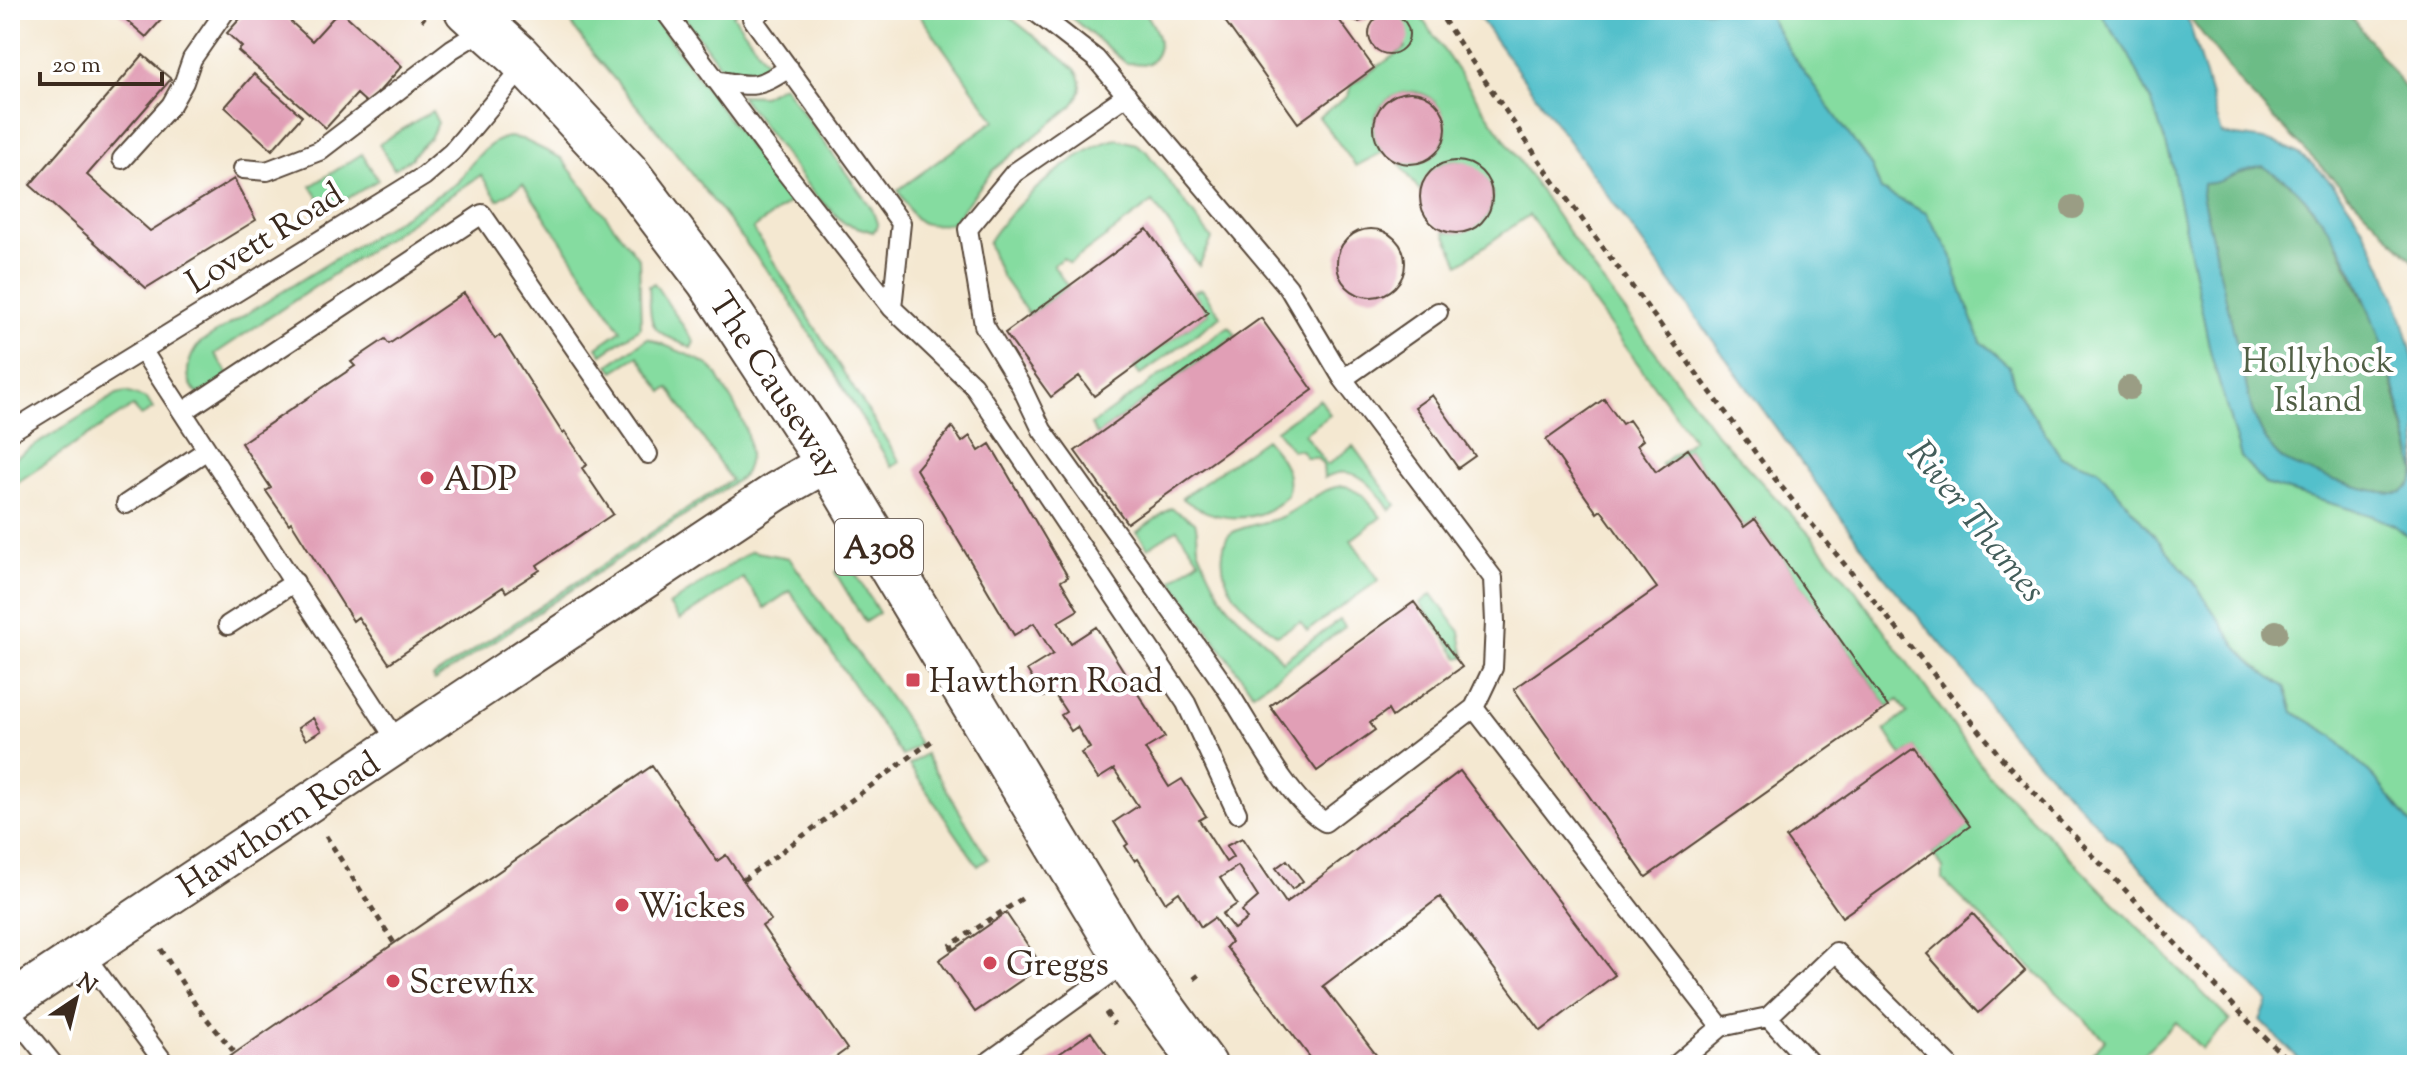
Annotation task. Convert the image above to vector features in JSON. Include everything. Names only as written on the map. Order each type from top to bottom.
[{"type":"main road","name":"The Causeway","points":[[501,34],[627,173],[709,281],[828,462],[1128,961],[1204,1065]]},
{"type":"street","name":"Hawthorn Road","points":[[10,1002],[777,491],[828,462]]},
{"type":"lane","points":[[122,159],[171,105],[192,59],[226,10]]},
{"type":"lane","points":[[664,10],[892,308],[973,385],[1186,703],[1237,813]]},
{"type":"lane","points":[[763,10],[752,18],[901,223],[892,308]]},
{"type":"lane","points":[[1033,10],[1096,59],[1127,95],[1288,287],[1343,379],[1493,578],[1493,668],[1474,708],[1325,822],[1310,813],[1254,736],[1227,689],[1042,430],[1021,386],[984,325],[968,229],[1014,173],[1127,95]]},
{"type":"lane","points":[[243,169],[267,171],[319,151],[452,49],[501,34]]},
{"type":"lane","name":"Lovett Road","points":[[10,432],[424,176],[452,152],[501,34]]},
{"type":"lane","points":[[715,80],[745,86],[763,85],[789,68]]},
{"type":"lane","points":[[183,412],[482,214],[648,454]]},
{"type":"lane","points":[[1343,379],[1438,312]]},
{"type":"lane","points":[[142,350],[399,744]]},
{"type":"lane","points":[[126,504],[207,450]]},
{"type":"lane","points":[[228,625],[295,582]]},
{"type":"lane","points":[[1474,708],[1721,1027]]},
{"type":"lane","points":[[1682,1063],[1721,1027],[1768,1017],[1836,952],[1949,1065]]},
{"type":"lane","points":[[83,953],[166,1065]]},
{"type":"lane","points":[[984,1065],[1128,961]]},
{"type":"lane","points":[[10,1011],[54,1065]]},
{"type":"lane","points":[[1768,1017],[1812,1065]]},
{"type":"path","points":[[1437,10],[1550,176],[1772,475],[2005,762],[2293,1065]]},
{"type":"path","points":[[743,880],[933,740]]},
{"type":"path","points":[[320,827],[394,943]]},
{"type":"path","points":[[953,950],[951,945],[1026,896]]},
{"type":"path","points":[[158,945],[197,1007],[235,1053]]},
{"type":"green space","points":[[566,10],[648,10],[790,202],[753,229],[900,462],[892,467],[787,296],[668,143],[594,55],[574,28]]},
{"type":"green space","points":[[679,10],[739,10],[733,15],[768,64],[748,74],[726,74]]},
{"type":"green space","points":[[916,10],[1001,10],[1075,69],[1081,83],[1072,106],[993,170],[952,223],[940,225],[918,220],[898,190],[995,120]]},
{"type":"green space","points":[[1062,10],[1144,10],[1158,37],[1158,51],[1148,64],[1126,63]]},
{"type":"green space","points":[[1387,10],[1416,10],[1600,278],[1717,434],[1812,537],[1855,590],[1988,774],[2230,1021],[2202,1049],[2176,1022],[2142,1055],[2151,1065],[2081,1065],[2105,1040],[1943,880],[1943,868],[1932,853],[1970,825],[1914,748],[1902,756],[1885,730],[1907,713],[1898,700],[1888,707],[1755,519],[1744,527],[1688,449],[1663,467],[1661,464],[1693,439],[1529,215],[1459,264],[1444,231],[1462,232],[1479,224],[1490,209],[1492,194],[1487,180],[1476,168],[1462,162],[1446,162],[1432,171],[1420,191],[1399,163],[1422,161],[1437,152],[1444,139],[1445,123],[1440,109],[1430,98],[1415,92],[1397,95],[1386,102],[1378,111],[1374,127],[1383,152],[1356,166],[1319,117],[1348,96],[1351,85],[1405,48],[1405,35]]},
{"type":"green space","points":[[1765,10],[2098,10],[2128,53],[2152,103],[2170,156],[2211,355],[2241,457],[2265,484],[2370,515],[2394,525],[2417,543],[2417,831],[2376,780],[2332,735],[2293,712],[2285,687],[2254,665],[2237,647],[2193,581],[2098,469],[2061,457],[2015,387],[2009,366],[1981,342],[1955,273],[1953,257],[1926,213],[1881,190],[1872,167],[1792,55]]},
{"type":"green space","points":[[2184,10],[2347,10],[2417,104],[2417,264],[2244,88]]},
{"type":"green space","points":[[783,85],[872,209],[878,226],[873,232],[844,223],[814,194],[740,95],[763,96]]},
{"type":"green space","points":[[432,111],[438,123],[430,138],[412,158],[394,169],[379,144]]},
{"type":"green space","points":[[509,137],[522,139],[561,158],[639,259],[641,327],[602,354],[597,347],[621,330],[523,184],[498,200],[481,175],[215,354],[231,378],[198,394],[193,388],[188,369],[200,343],[457,183],[486,148]]},
{"type":"green space","points":[[1117,139],[1136,144],[1146,151],[1212,239],[1199,266],[1153,202],[1070,263],[1063,258],[1053,265],[1068,287],[1029,315],[1001,275],[988,243],[1011,213],[1045,181],[1083,153]]},
{"type":"green space","points":[[362,154],[378,180],[327,211],[311,186]]},
{"type":"green space","name":"Hollyhock Island","points":[[2263,166],[2297,189],[2331,231],[2378,330],[2416,472],[2410,486],[2402,492],[2360,487],[2291,464],[2272,448],[2252,411],[2202,195],[2203,184]]},
{"type":"green space","points":[[654,283],[694,342],[691,348],[655,327],[650,312],[649,286]]},
{"type":"green space","points":[[1202,289],[1221,316],[1140,375],[1134,367],[1208,313],[1193,292]]},
{"type":"green space","points":[[1229,326],[1236,335],[1097,435],[1091,425]]},
{"type":"green space","points":[[648,338],[700,360],[716,373],[737,409],[749,443],[747,466],[742,477],[434,681],[433,677],[731,480],[669,388],[663,392],[638,356],[614,371],[609,365]]},
{"type":"green space","points":[[126,392],[147,399],[153,409],[141,416],[133,406],[10,487],[10,461],[117,394]]},
{"type":"green space","points":[[1320,399],[1330,415],[1304,434],[1327,465],[1353,446],[1396,505],[1390,510],[1371,485],[1355,475],[1335,474],[1324,478],[1323,465],[1317,458],[1307,458],[1301,450],[1292,450],[1276,430]]},
{"type":"green space","points":[[1265,439],[1287,471],[1287,495],[1276,505],[1263,512],[1236,518],[1208,512],[1182,498]]},
{"type":"green space","points":[[1346,486],[1364,496],[1381,517],[1351,540],[1379,580],[1307,631],[1300,622],[1277,635],[1238,600],[1231,589],[1223,566],[1227,538],[1240,529],[1281,517],[1329,489]]},
{"type":"green space","points":[[1171,508],[1195,522],[1199,550],[1225,602],[1282,661],[1340,620],[1345,627],[1253,693],[1172,580],[1199,560],[1177,529],[1148,548],[1137,532]]},
{"type":"green space","points":[[751,551],[789,558],[901,713],[919,744],[902,756],[790,591],[765,608],[743,578],[680,620],[669,605]]},
{"type":"green space","points":[[849,563],[879,613],[865,622],[835,572]]},
{"type":"green space","points":[[1432,594],[1460,632],[1465,658],[1459,658],[1420,603]]},
{"type":"green space","points":[[925,754],[988,859],[978,866],[909,765]]},
{"type":"water","name":"River Thames","points":[[1474,10],[1765,10],[1792,55],[1872,167],[1881,190],[1926,213],[1953,257],[1955,273],[1981,342],[2009,366],[2015,387],[2061,457],[2098,469],[2193,581],[2237,647],[2254,665],[2285,687],[2293,712],[2332,735],[2376,780],[2417,831],[2417,1065],[2305,1065],[2260,1020],[2268,1002],[2010,733],[1959,665],[1881,573]]},
{"type":"water","points":[[2098,10],[2182,10],[2189,22],[2222,134],[2264,140],[2288,148],[2312,164],[2335,187],[2355,215],[2388,279],[2416,373],[2417,543],[2394,525],[2370,515],[2265,484],[2241,457],[2211,355],[2170,156],[2152,103],[2128,53]],"holes":[[[2263,166],[2294,187],[2321,219],[2342,251],[2359,286],[2387,361],[2416,472],[2410,486],[2402,492],[2360,487],[2291,464],[2272,448],[2252,411],[2202,195],[2203,184]]]},
{"type":"building","points":[[115,10],[170,10],[146,37]]},
{"type":"building","points":[[248,10],[278,10],[312,41],[340,10],[402,66],[368,104],[357,94],[326,128],[238,51],[242,47],[227,33]]},
{"type":"building","points":[[1240,10],[1332,10],[1374,68],[1298,123],[1225,21]]},
{"type":"building","points":[[1341,10],[1377,10],[1371,18],[1359,22],[1347,18]]},
{"type":"building","points":[[1389,14],[1403,20],[1409,34],[1403,48],[1389,54],[1375,48],[1369,34],[1375,20]]},
{"type":"building","points":[[143,55],[171,79],[87,175],[150,231],[234,179],[256,220],[146,288],[30,185]]},
{"type":"building","points":[[254,74],[302,116],[272,150],[225,107]]},
{"type":"building","points":[[1410,92],[1436,102],[1446,128],[1436,154],[1410,164],[1384,154],[1374,128],[1384,102]]},
{"type":"building","points":[[1456,161],[1476,167],[1486,177],[1492,197],[1486,217],[1476,227],[1456,233],[1436,227],[1426,217],[1420,197],[1426,177],[1436,167]]},
{"type":"building","points":[[1147,229],[1208,313],[1094,396],[1079,376],[1051,397],[1005,333]]},
{"type":"building","points":[[1378,229],[1399,244],[1405,263],[1403,276],[1395,287],[1378,297],[1364,297],[1347,287],[1339,276],[1337,256],[1347,239],[1358,231]]},
{"type":"building","name":"ADP","points":[[464,293],[495,339],[500,335],[563,434],[565,432],[587,465],[582,468],[613,514],[537,565],[540,570],[506,592],[503,587],[389,663],[358,617],[353,621],[291,522],[289,524],[266,491],[271,488],[241,443],[355,366],[351,362],[385,339],[389,344]]},
{"type":"building","points":[[1261,318],[1313,390],[1127,523],[1075,451]]},
{"type":"building","points":[[1432,395],[1475,456],[1458,468],[1415,407]]},
{"type":"building","points":[[1604,399],[1622,424],[1629,420],[1643,440],[1637,445],[1656,472],[1688,449],[1744,527],[1755,519],[1888,707],[1646,877],[1514,689],[1657,588],[1601,510],[1597,513],[1546,440]]},
{"type":"building","points":[[952,427],[962,442],[970,436],[979,451],[990,444],[1068,577],[1061,581],[1078,610],[1058,622],[1071,643],[1096,627],[1165,737],[1145,749],[1169,787],[1182,779],[1206,816],[1199,820],[1226,862],[1233,857],[1226,846],[1242,838],[1286,903],[1460,771],[1615,975],[1541,1031],[1440,897],[1323,986],[1384,1065],[1316,1065],[1226,947],[1231,942],[1214,918],[1201,927],[1179,892],[1165,902],[1138,859],[1135,861],[1114,822],[1138,806],[1114,769],[1098,779],[1081,753],[1090,748],[1077,727],[1071,731],[1061,715],[1066,712],[1053,692],[1044,697],[1027,670],[1053,654],[1034,623],[1014,635],[916,469]],"holes":[[[1238,866],[1258,897],[1242,911],[1247,919],[1234,929],[1222,914],[1237,904],[1220,878]]]},
{"type":"building","points":[[1414,602],[1462,667],[1392,717],[1388,710],[1370,723],[1375,730],[1317,771],[1270,706]]},
{"type":"building","points":[[313,718],[321,731],[306,740],[298,728]]},
{"type":"building","points":[[1914,747],[1970,826],[1842,917],[1786,838]]},
{"type":"building","name":"Wickes","points":[[652,766],[717,861],[726,855],[771,920],[762,926],[847,1049],[825,1065],[227,1065],[224,1061],[235,1053]]},
{"type":"building","points":[[1287,860],[1303,881],[1292,889],[1276,868]]},
{"type":"building","name":"Greggs","points":[[1006,913],[1042,966],[975,1012],[939,960]]},
{"type":"building","points":[[1973,914],[2025,971],[1979,1013],[1927,954]]},
{"type":"building","points":[[1091,1032],[1114,1065],[1043,1065]]},
{"type":"place","name":"ADP","points":[[427,478]]},
{"type":"place","name":"Hawthorn Road","points":[[913,680]]},
{"type":"place","name":"Wickes","points":[[622,905]]},
{"type":"place","name":"Greggs","points":[[990,963]]},
{"type":"place","name":"Screwfix","points":[[393,981]]}]
